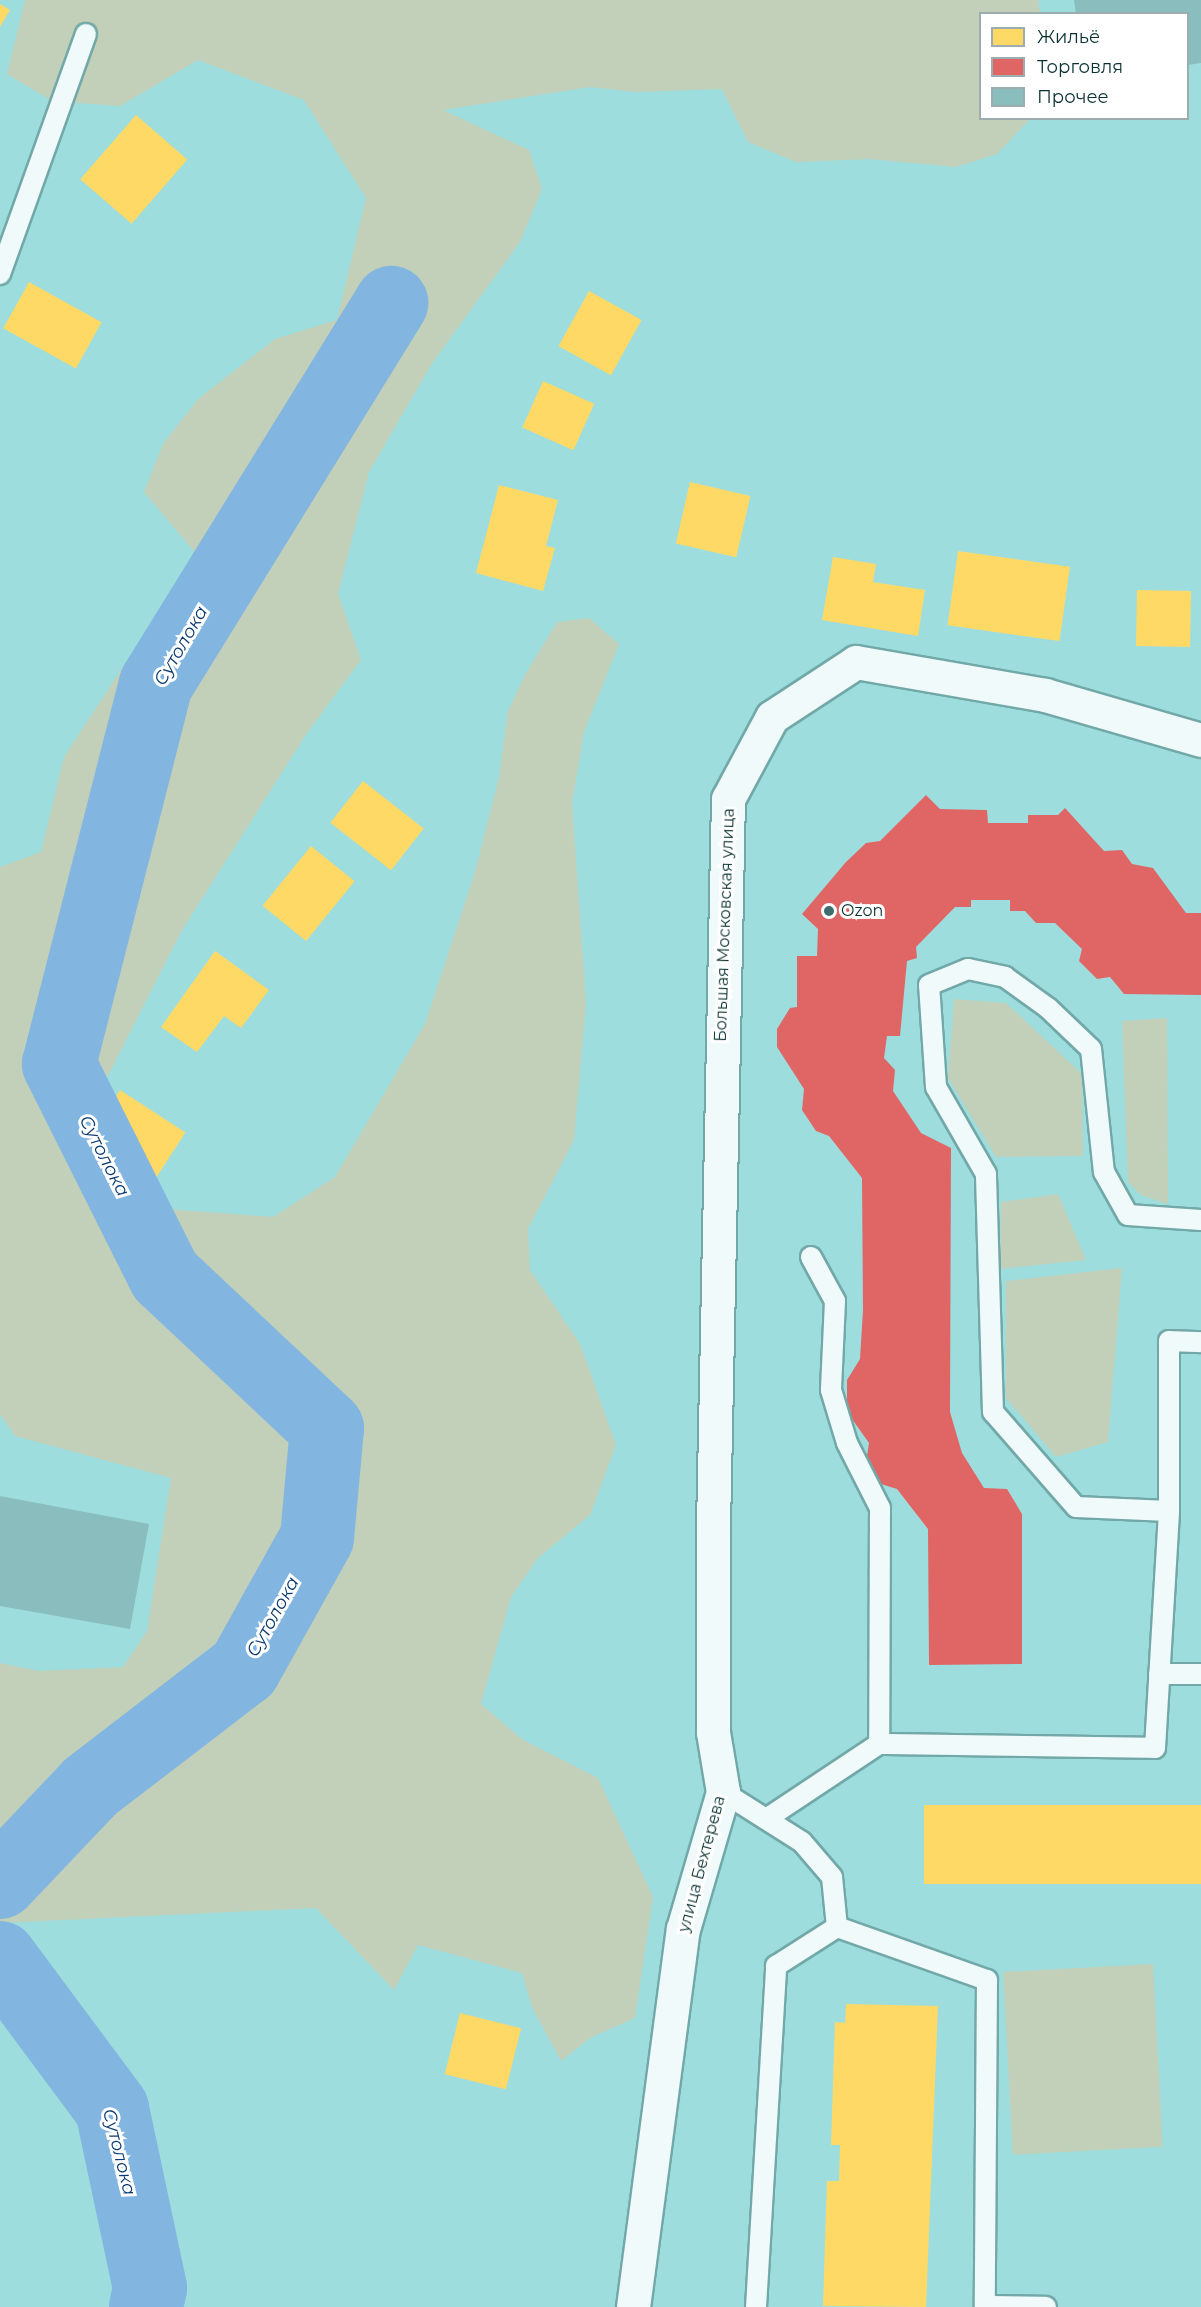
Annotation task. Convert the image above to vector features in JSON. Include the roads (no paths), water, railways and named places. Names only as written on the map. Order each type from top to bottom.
[{"type":"street","name":"Большая Московская улица","points":[[713,1526],[728,799],[772,717],[856,662],[1045,695],[1201,740]]},
{"type":"street","name":"улица Бехтерева","points":[[633,2307],[683,1929],[723,1792],[713,1732],[713,1526]]},
{"type":"lane","points":[[0,274],[86,34]]},
{"type":"lane","points":[[1168,1511],[1076,1507],[993,1412],[986,1174],[936,1087],[929,985],[968,969],[1005,978],[1048,1008],[1091,1048],[1104,1172],[1128,1215],[1201,1220]]},
{"type":"lane","points":[[812,1257],[835,1301],[831,1390],[847,1443],[880,1508],[879,1744]]},
{"type":"lane","points":[[766,1819],[879,1744],[1155,1748],[1168,1511],[1169,1341],[1201,1342]]},
{"type":"lane","points":[[1159,1674],[1201,1674]]},
{"type":"lane","points":[[723,1792],[802,1842],[832,1877],[837,1927]]},
{"type":"lane","points":[[756,2307],[776,1966],[837,1927]]},
{"type":"lane","points":[[837,1927],[987,1980],[985,2306],[1046,2307]]},
{"type":"waterway","name":"Сутолока","points":[[0,1882],[90,1787],[244,1669],[317,1538],[327,1428],[165,1276],[59,1064],[156,684],[391,303]]},
{"type":"waterway","name":"Сутолока","points":[[0,1958],[112,2109],[150,2288],[146,2307]]},
{"type":"place","name":"Ozon","points":[[829,911]]}]
